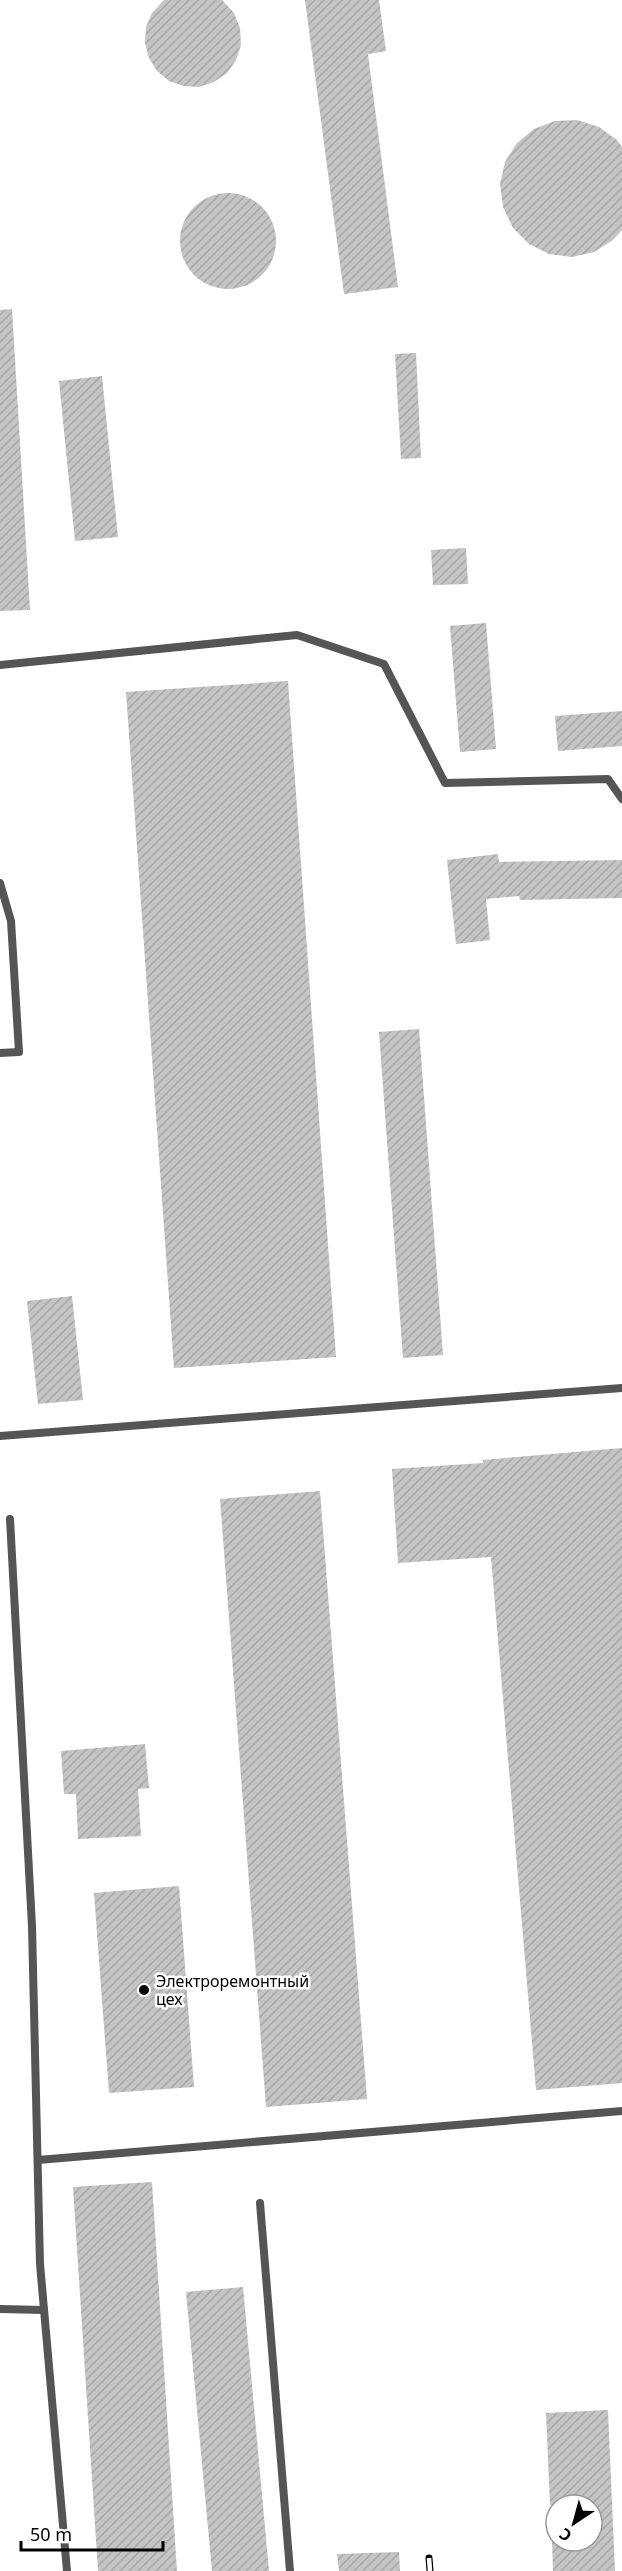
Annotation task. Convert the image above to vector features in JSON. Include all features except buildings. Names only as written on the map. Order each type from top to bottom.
[{"type":"lane","points":[[0,664],[297,636],[384,664],[445,783],[608,779],[622,799]]},
{"type":"lane","points":[[0,883],[11,921],[19,1052],[0,1053]]},
{"type":"lane","points":[[0,1436],[622,1388]]},
{"type":"lane","points":[[10,1519],[32,1926],[40,2264],[67,2571]]},
{"type":"lane","points":[[38,2160],[622,2111]]},
{"type":"lane","points":[[260,2203],[290,2571]]},
{"type":"lane","points":[[0,2309],[44,2310]]},
{"type":"railway","points":[[429,2558],[430,2571]]},
{"type":"place","name":"Электроремонтный цех","points":[[144,1990]]}]
